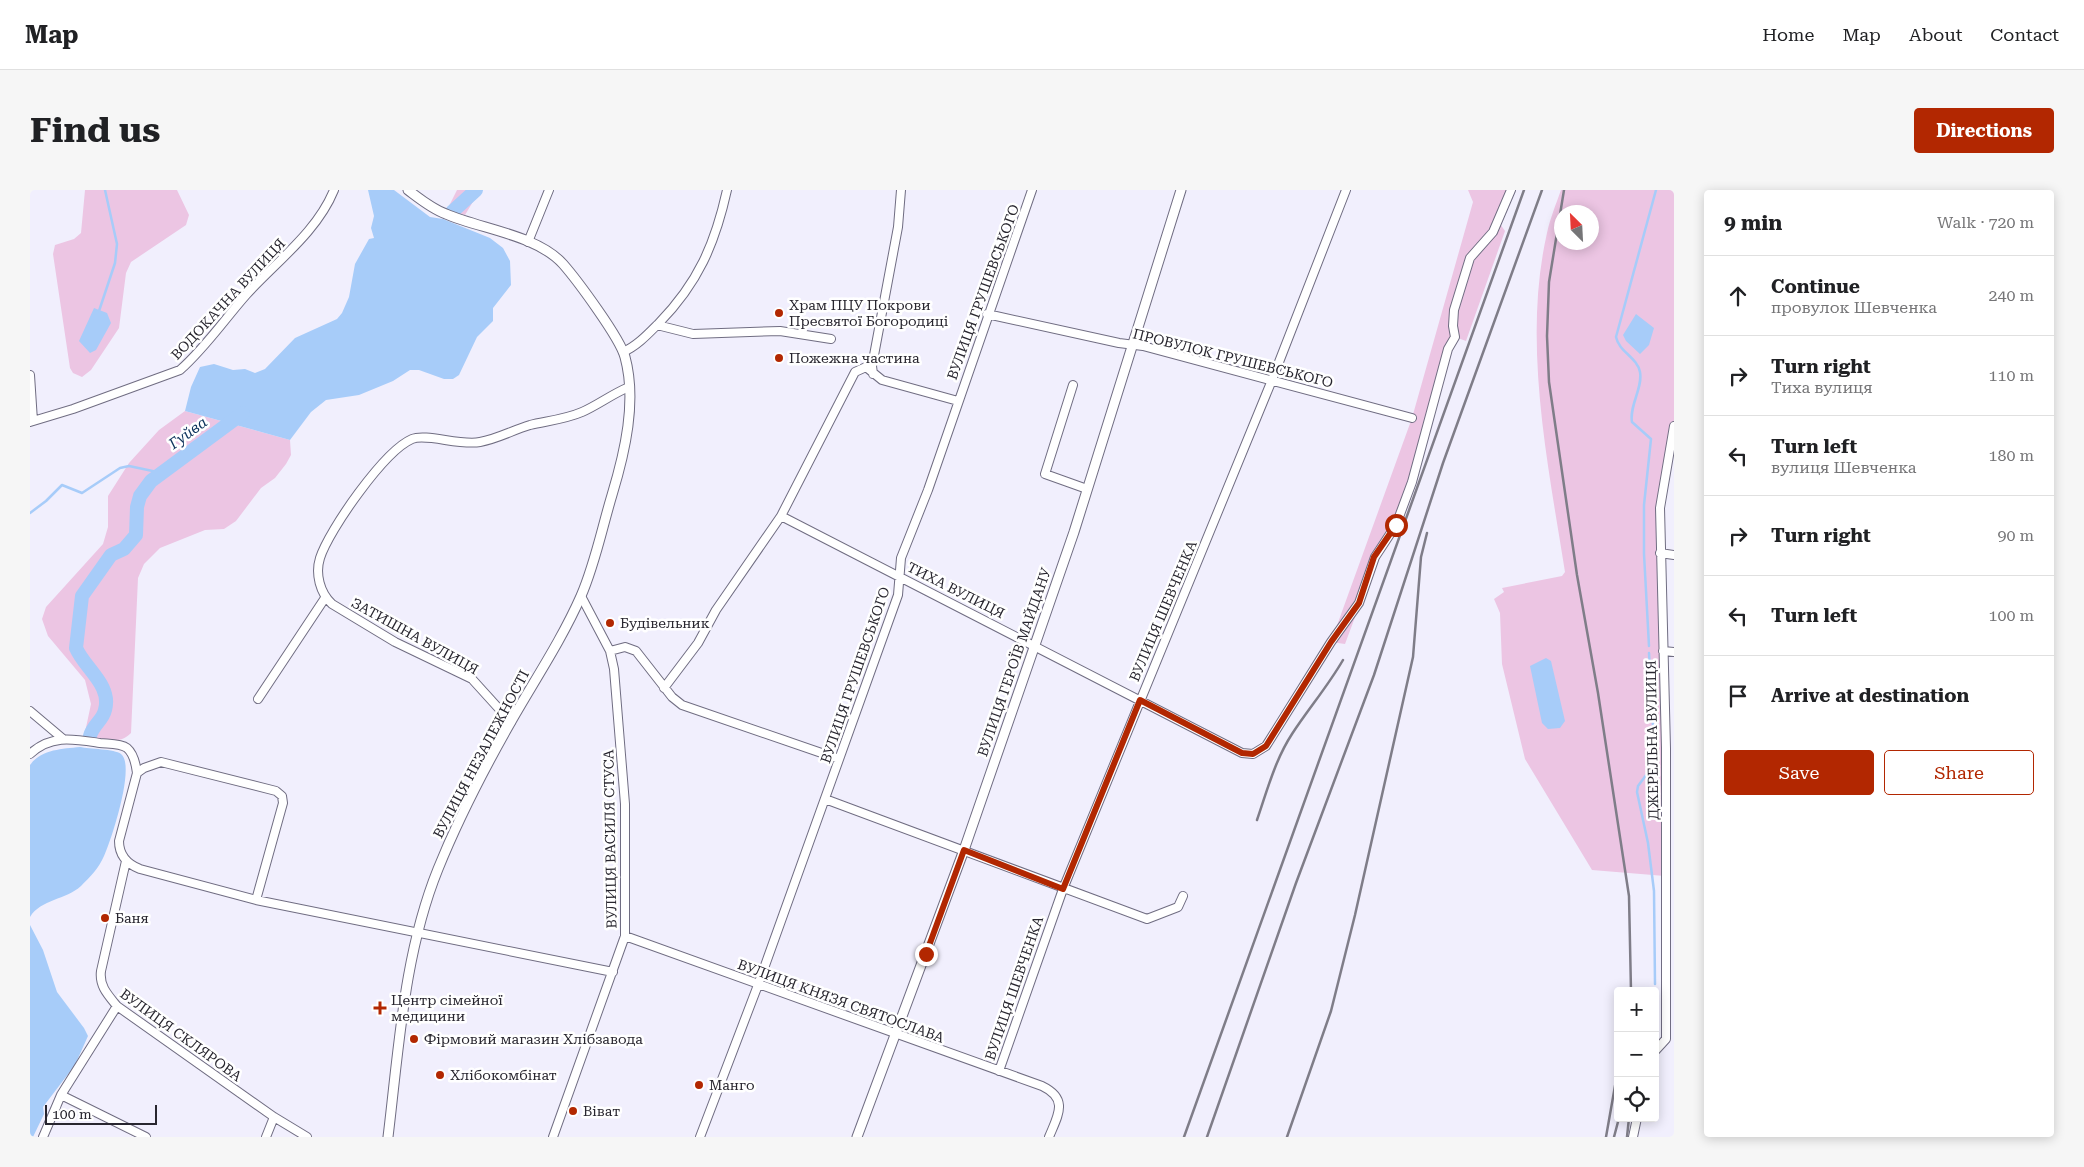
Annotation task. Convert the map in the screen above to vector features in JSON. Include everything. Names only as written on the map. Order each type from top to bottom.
[{"type":"street","name":"ВОДОКАЧНА ВУЛИЦЯ","points":[[32,421],[73,409],[180,370],[322,214],[334,190]]},
{"type":"street","points":[[408,190],[447,215],[528,242],[546,250],[562,263],[623,352],[634,346],[681,299],[701,269],[711,248],[727,190]]},
{"type":"street","points":[[528,242],[549,190]]},
{"type":"street","points":[[873,374],[879,324],[898,227],[901,190]]},
{"type":"street","name":"ВУЛИЦЯ ГРУШЕВСЬКОГО","points":[[700,1137],[758,985],[898,595],[901,558],[928,490],[987,314],[1032,190]]},
{"type":"street","name":"ВУЛИЦЯ ГЕРОЇВ МАЙДАНУ","points":[[857,1137],[964,850],[1087,489],[1134,345],[1180,190]]},
{"type":"street","name":"ВУЛИЦЯ ШЕВЧЕНКА","points":[[999,1071],[1063,889],[1272,380],[1346,190]]},
{"type":"street","name":"ТИХА ВУЛИЦЯ","points":[[781,516],[1034,644],[1242,753],[1253,754],[1266,746],[1331,642],[1359,603],[1374,557],[1396,525],[1412,482],[1448,349],[1455,337],[1453,318],[1460,284],[1470,258],[1492,232],[1510,190]]},
{"type":"street","name":"ПРОВУЛОК ГРУШЕВСЬКОГО","points":[[987,314],[1134,345],[1412,418]]},
{"type":"street","points":[[657,324],[693,334],[780,331],[831,339]]},
{"type":"street","name":"ВУЛИЦЯ НЕЗАЛЕЖНОСТІ","points":[[388,1137],[416,932],[428,894],[453,835],[511,722],[581,596],[622,461],[628,387],[623,352]]},
{"type":"street","points":[[664,688],[698,643],[716,610],[781,516],[855,372],[866,367],[882,380],[958,402]]},
{"type":"street","points":[[30,375],[32,421]]},
{"type":"street","points":[[1073,386],[1045,474],[1087,489]]},
{"type":"street","points":[[258,700],[325,598],[319,579],[318,568],[327,543],[370,477],[405,443],[417,438],[462,444],[490,440],[529,426],[581,412],[628,387]]},
{"type":"street","name":"ДЖЕРЕЛЬНА ВУЛИЦЯ","points":[[1659,1048],[1670,1039],[1665,940],[1670,846],[1670,748],[1663,651],[1660,508],[1671,462],[1674,426]]},
{"type":"street","points":[[1660,553],[1674,555]]},
{"type":"street","name":"ВУЛИЦЯ ВАСИЛЯ СТУСА","points":[[553,1137],[625,936],[625,804],[617,688],[610,651],[581,596]]},
{"type":"street","name":"ЗАТИШНА ВУЛИЦЯ","points":[[325,598],[396,642],[472,679],[511,722]]},
{"type":"street","points":[[610,651],[625,647],[636,651],[664,688],[682,705],[839,759]]},
{"type":"street","points":[[1663,651],[1674,652]]},
{"type":"street","points":[[30,711],[62,738]]},
{"type":"street","points":[[30,754],[39,746],[62,738],[127,749],[135,762],[137,773],[119,840],[119,847],[126,861],[140,868],[256,900],[613,972]]},
{"type":"street","points":[[137,773],[144,768],[161,762],[276,791],[282,796],[283,803],[256,900]]},
{"type":"street","points":[[825,799],[1147,919],[1178,907],[1184,896]]},
{"type":"street","name":"ВУЛИЦЯ СКЛЯРОВА","points":[[126,861],[100,974],[104,989],[117,1006],[274,1117],[307,1137]]},
{"type":"street","name":"ВУЛИЦЯ КНЯЗЯ СВЯТОСЛАВА","points":[[625,936],[1049,1089],[1058,1099],[1059,1107],[1049,1137]]},
{"type":"street","points":[[1665,940],[1674,941]]},
{"type":"street","points":[[43,1137],[60,1095],[117,1006]]},
{"type":"street","points":[[60,1095],[146,1137]]},
{"type":"street","points":[[266,1137],[274,1117]]},
{"type":"street","points":[[1633,1137],[1636,1122]]},
{"type":"shaded area","points":[[85,190],[177,190],[189,215],[186,225],[131,262],[126,273],[119,328],[91,370],[82,377],[73,373],[70,368],[53,254],[55,245],[74,239],[81,233]]},
{"type":"shaded area","points":[[457,190],[480,190],[465,215],[447,210]]},
{"type":"shaded area","points":[[1468,190],[1511,190],[1498,221],[1505,231],[1466,341],[1455,337],[1396,525],[1382,545],[1345,644],[1331,642],[1412,418],[1473,202]]},
{"type":"shaded area","points":[[1561,190],[1674,190],[1674,422],[1660,508],[1665,876],[1592,870],[1525,759],[1502,664],[1500,613],[1494,599],[1504,592],[1502,588],[1562,576],[1565,572],[1540,403],[1537,317],[1540,274],[1548,228],[1554,209],[1554,250],[1599,250],[1599,205],[1555,205]]},
{"type":"shaded area","points":[[185,411],[290,440],[291,455],[275,478],[261,488],[236,521],[224,529],[205,530],[160,548],[144,564],[138,578],[131,733],[121,740],[115,741],[84,737],[91,704],[85,680],[48,636],[42,619],[46,607],[103,544],[108,527],[108,496],[129,463],[159,430]]},
{"type":"water","points":[[368,190],[394,190],[430,217],[443,219],[490,238],[503,248],[510,261],[511,285],[493,308],[493,321],[477,337],[459,375],[453,379],[444,379],[419,370],[410,370],[393,381],[359,395],[326,400],[311,412],[290,440],[185,411],[191,387],[200,367],[214,364],[233,370],[245,369],[255,373],[265,369],[295,338],[337,319],[342,313],[349,297],[355,264],[369,239],[374,238],[371,228],[374,216]]},
{"type":"water","points":[[94,308],[107,313],[111,323],[96,350],[90,353],[79,341]]},
{"type":"water","points":[[1636,314],[1654,328],[1649,345],[1640,354],[1626,341],[1623,335]]},
{"type":"water","points":[[1546,658],[1551,661],[1565,721],[1560,728],[1548,729],[1542,723],[1530,666]]},
{"type":"water","points":[[80,747],[118,752],[125,761],[124,787],[112,835],[100,864],[81,886],[75,891],[40,907],[30,917],[30,765],[46,753],[59,749]]},
{"type":"water","points":[[30,925],[43,950],[57,992],[88,1036],[75,1065],[43,1107],[44,1114],[33,1137],[30,1137]]},
{"type":"waterway","points":[[99,311],[115,263],[117,244],[105,190]]},
{"type":"waterway","name":"Гуйва","points":[[452,212],[476,190]]},
{"type":"waterway","points":[[1649,646],[1644,554],[1644,505],[1651,439],[1632,422],[1632,410],[1640,384],[1640,372],[1635,362],[1621,347],[1616,337],[1656,190]]},
{"type":"waterway","name":"Гуйва","points":[[90,736],[104,714],[106,701],[101,685],[76,648],[82,596],[111,555],[124,549],[136,535],[137,507],[140,496],[151,481],[243,413]]},
{"type":"waterway","points":[[30,513],[46,501],[62,485],[82,493],[120,468],[129,466],[162,473]]},
{"type":"waterway","points":[[1649,653],[1655,763],[1638,786],[1637,792],[1648,843],[1654,891],[1655,984]]},
{"type":"railway","points":[[1184,1137],[1524,190]]},
{"type":"railway","points":[[1207,1137],[1296,883],[1374,675],[1443,463],[1542,190]]},
{"type":"railway","points":[[1564,190],[1549,282],[1547,336],[1549,382],[1577,575],[1598,693],[1629,896],[1631,987]]},
{"type":"railway","points":[[1287,1137],[1331,1011],[1355,915],[1413,657],[1421,557],[1427,533]]},
{"type":"railway","points":[[1257,820],[1272,776],[1286,744],[1343,660]]},
{"type":"railway","points":[[1606,1137],[1617,1077]]},
{"type":"railway","points":[[1614,1137],[1618,1122]]},
{"type":"railway","points":[[1627,1137],[1629,1122]]},
{"type":"place","name":"Храм ПЦУ Покрови Пресвятої Богородиці","points":[[779,313]]},
{"type":"place","name":"Пожежна частина","points":[[779,358]]},
{"type":"place","name":"Будівельник","points":[[610,623]]},
{"type":"place","name":"Баня","points":[[105,918]]},
{"type":"place","name":"Центр сімейної медицини","points":[[380,1008]]},
{"type":"place","name":"Фірмовий магазин Хлібзавода","points":[[414,1039]]},
{"type":"place","name":"Хлібокомбінат","points":[[440,1075]]},
{"type":"place","name":"Манго","points":[[699,1085]]},
{"type":"place","name":"Віват","points":[[573,1111]]},
{"type":"route","points":[[926,954],[964,850],[1063,889],[1140,700],[1242,753],[1253,754],[1266,746],[1344,622],[1359,603],[1368,582],[1374,557],[1396,525]]}]
